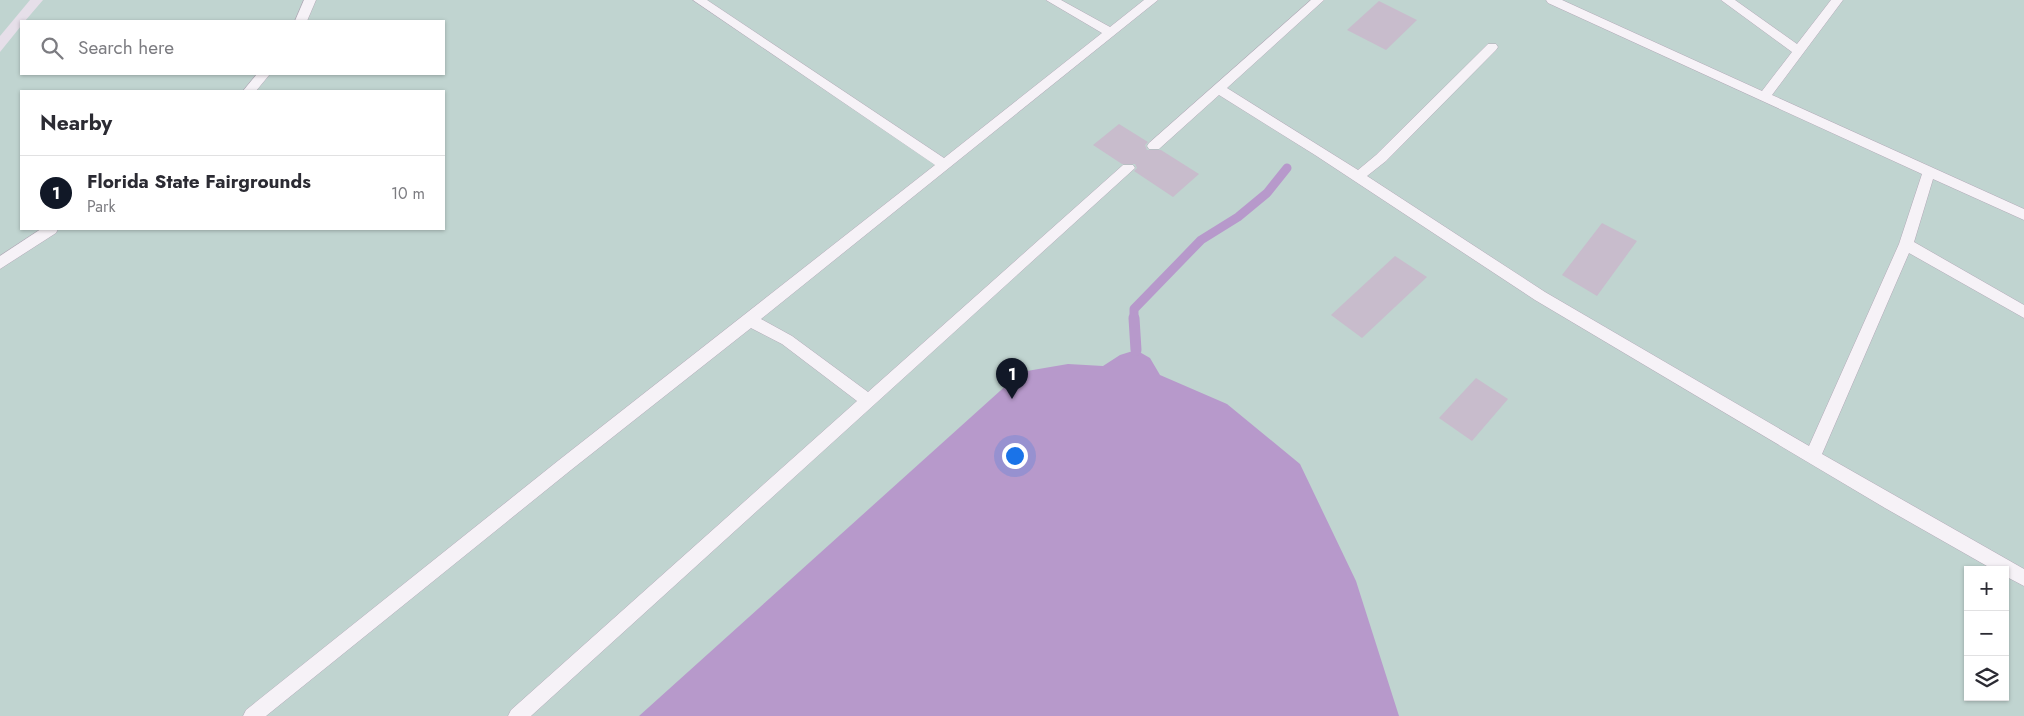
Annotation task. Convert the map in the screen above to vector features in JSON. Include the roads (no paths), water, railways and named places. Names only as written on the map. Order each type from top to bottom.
[{"type":"lane","points":[[301,20],[310,0]]},
{"type":"lane","points":[[698,0],[945,165]]},
{"type":"lane","points":[[1052,0],[1111,33]]},
{"type":"lane","points":[[252,716],[565,465],[1152,0]]},
{"type":"lane","points":[[1154,146],[1318,0]]},
{"type":"lane","points":[[1552,0],[2024,216]]},
{"type":"lane","points":[[1727,0],[1799,50]]},
{"type":"lane","points":[[1764,97],[1837,0]]},
{"type":"lane","points":[[1358,177],[1381,158],[1492,47]]},
{"type":"lane","points":[[250,90],[263,75]]},
{"type":"lane","points":[[1218,89],[1358,177],[1540,296],[1891,503],[2024,578]]},
{"type":"lane","points":[[517,716],[1128,168]]},
{"type":"lane","points":[[1813,456],[1906,244],[1929,172]]},
{"type":"lane","points":[[0,263],[50,230]]},
{"type":"lane","points":[[1906,244],[2024,312]]},
{"type":"lane","points":[[750,320],[787,340],[869,401]]},
{"type":"waterway","points":[[1134,318],[1134,309],[1201,240],[1238,217],[1267,193],[1287,168]]},
{"type":"waterway","points":[[1134,318],[1136,350]]},
{"type":"place","name":"Florida State Fairgrounds","points":[[1012,399]]}]
